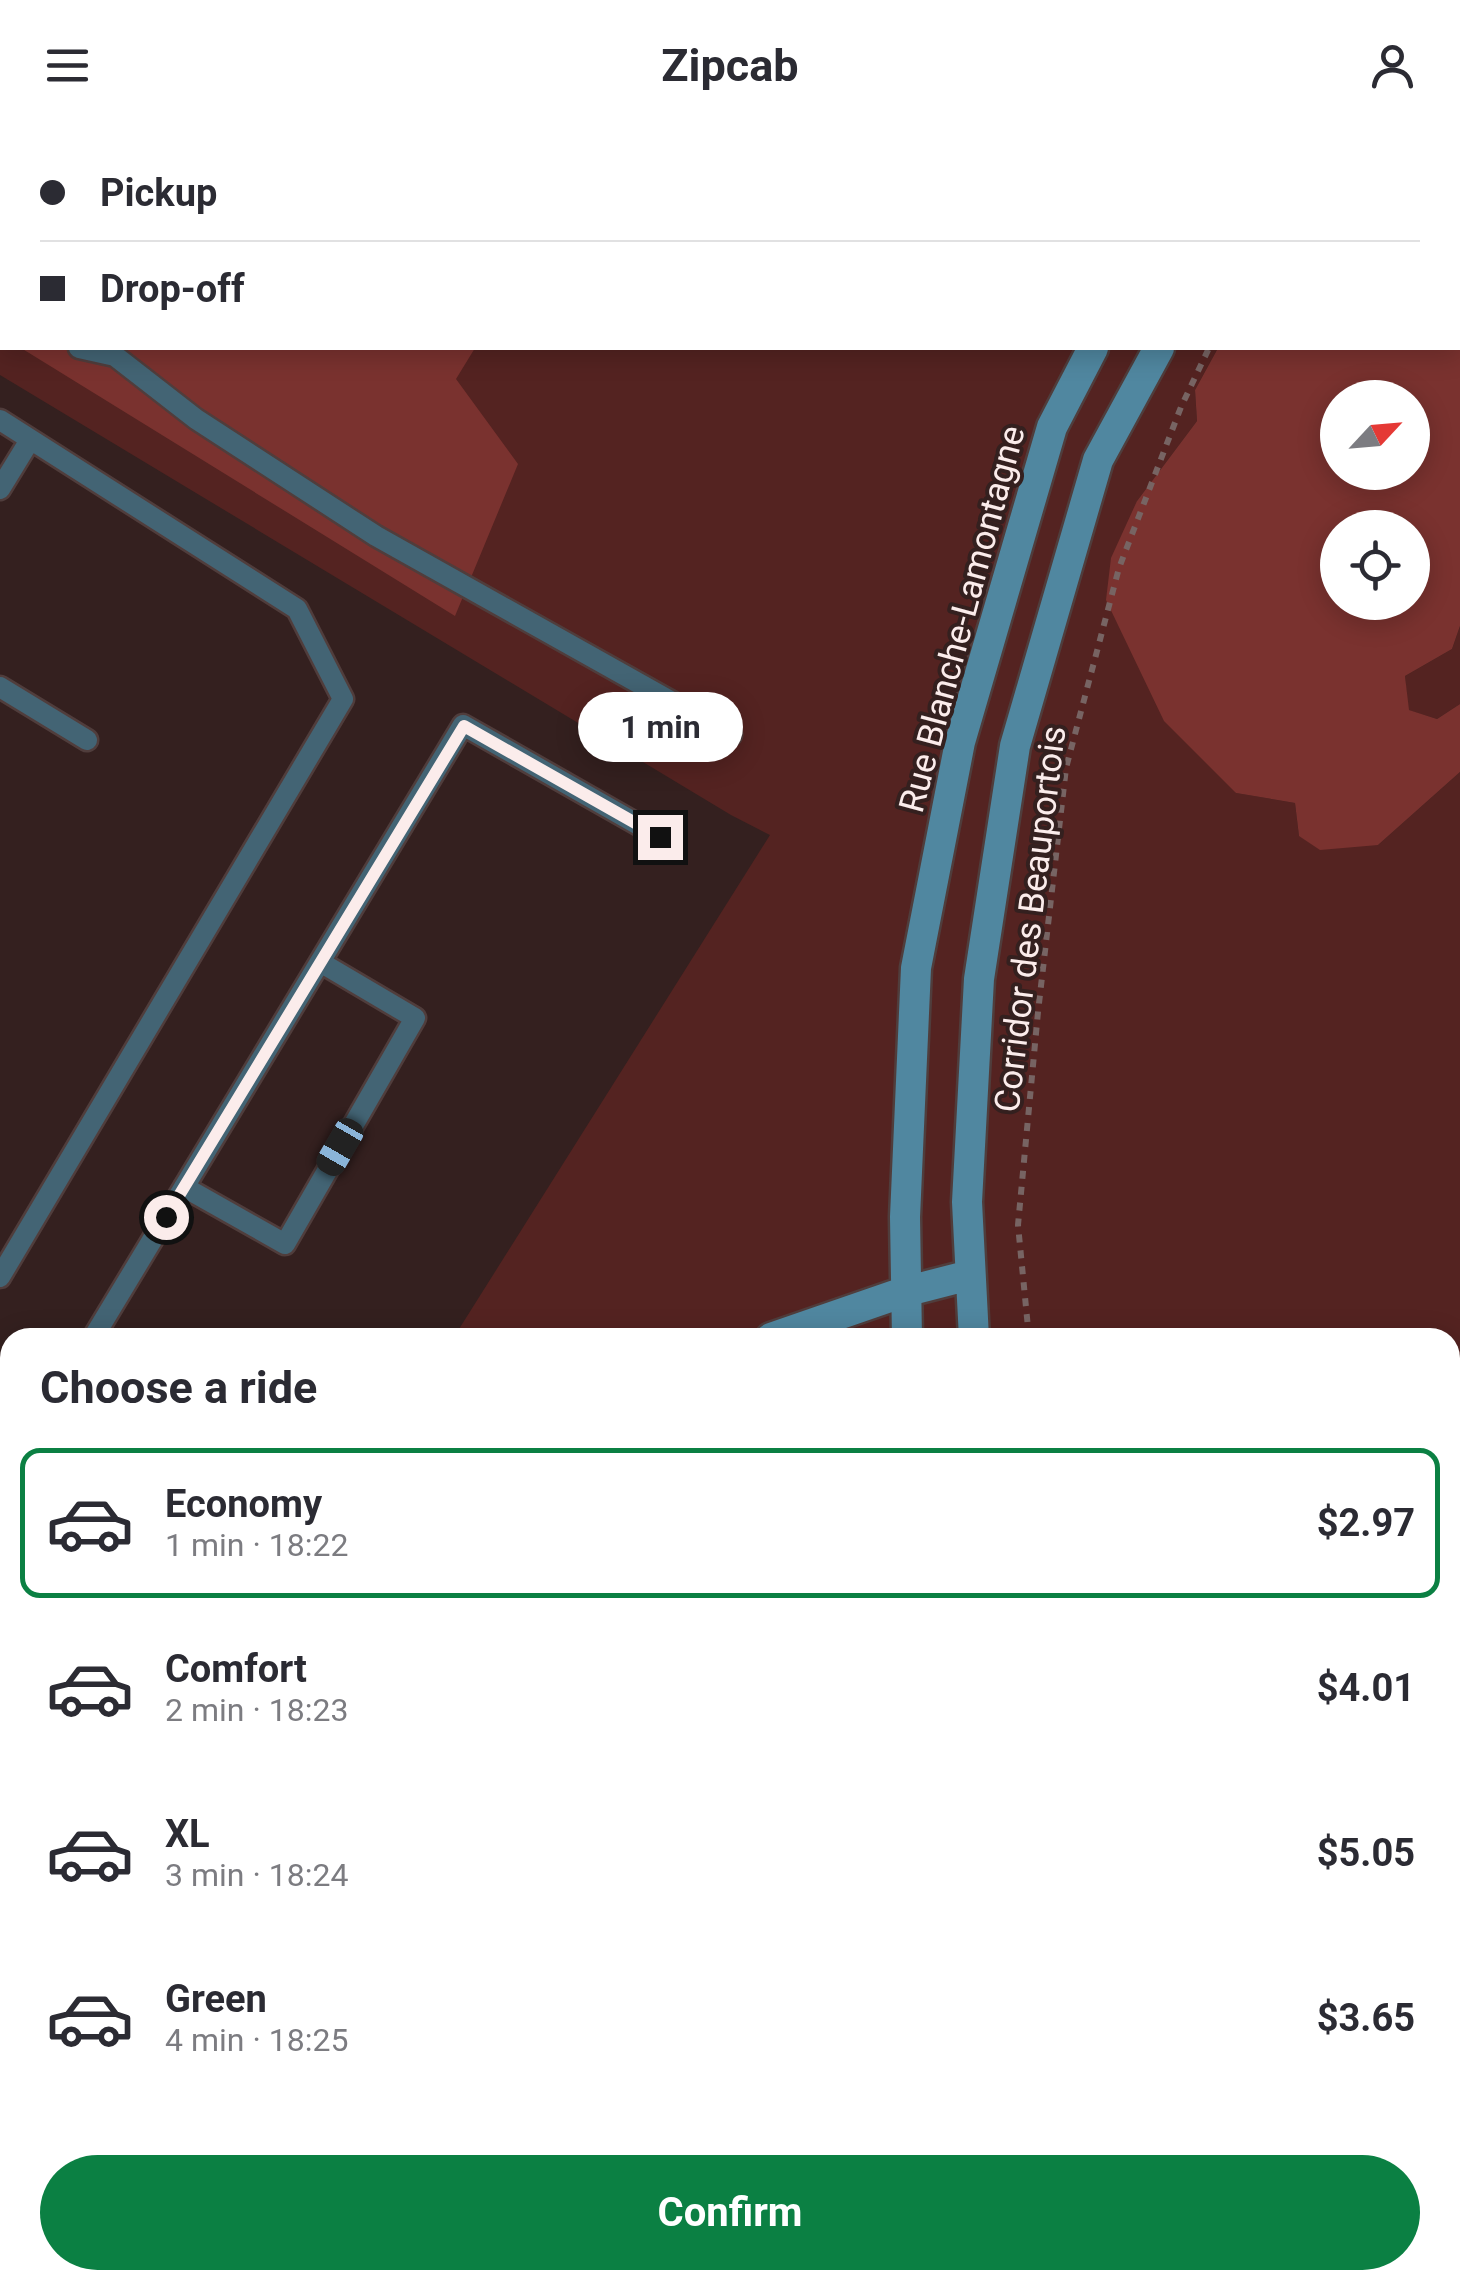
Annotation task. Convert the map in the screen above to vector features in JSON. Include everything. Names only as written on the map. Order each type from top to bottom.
[{"type":"street","name":"Rue Blanche-Lamontagne","points":[[906,1328],[904,1292],[916,968],[960,742],[1052,428],[1093,350]]},
{"type":"street","points":[[973,1328],[967,1202],[979,979],[1015,746],[1098,460],[1158,350]]},
{"type":"street","points":[[800,1328],[970,1274]]},
{"type":"lane","points":[[88,350],[115,356],[196,419],[376,536],[731,735]]},
{"type":"lane","points":[[0,420],[297,609],[343,699],[0,1278]]},
{"type":"lane","points":[[0,489],[30,440]]},
{"type":"lane","points":[[0,687],[87,740]]},
{"type":"lane","points":[[99,1328],[464,726],[660,837]]},
{"type":"lane","points":[[184,1186],[285,1244],[414,1018],[320,962]]},
{"type":"path","name":"Corridor des Beauportois","points":[[1028,1328],[1018,1225],[1066,768],[1119,568],[1207,350]]},
{"type":"shaded area","points":[[0,350],[1217,350],[1195,390],[1197,421],[1137,501],[1236,793],[1295,803],[1299,836],[1378,845],[1460,772],[1460,1328],[460,1328],[770,835],[0,375]]},
{"type":"shaded area","points":[[24,350],[474,350],[456,379],[518,464],[455,616]]},
{"type":"shaded area","points":[[1217,350],[1460,350],[1460,626],[1452,649],[1405,676],[1409,710],[1437,719],[1460,704],[1460,772],[1378,845],[1320,850],[1299,836],[1295,803],[1236,793],[1164,721],[1106,600],[1111,558],[1137,501],[1197,421],[1195,390]]},
{"type":"shaded area","points":[[1460,626],[1460,704],[1437,719],[1408,710],[1405,676],[1452,649]]},
{"type":"route","points":[[166,1217],[464,726],[660,837]]}]
